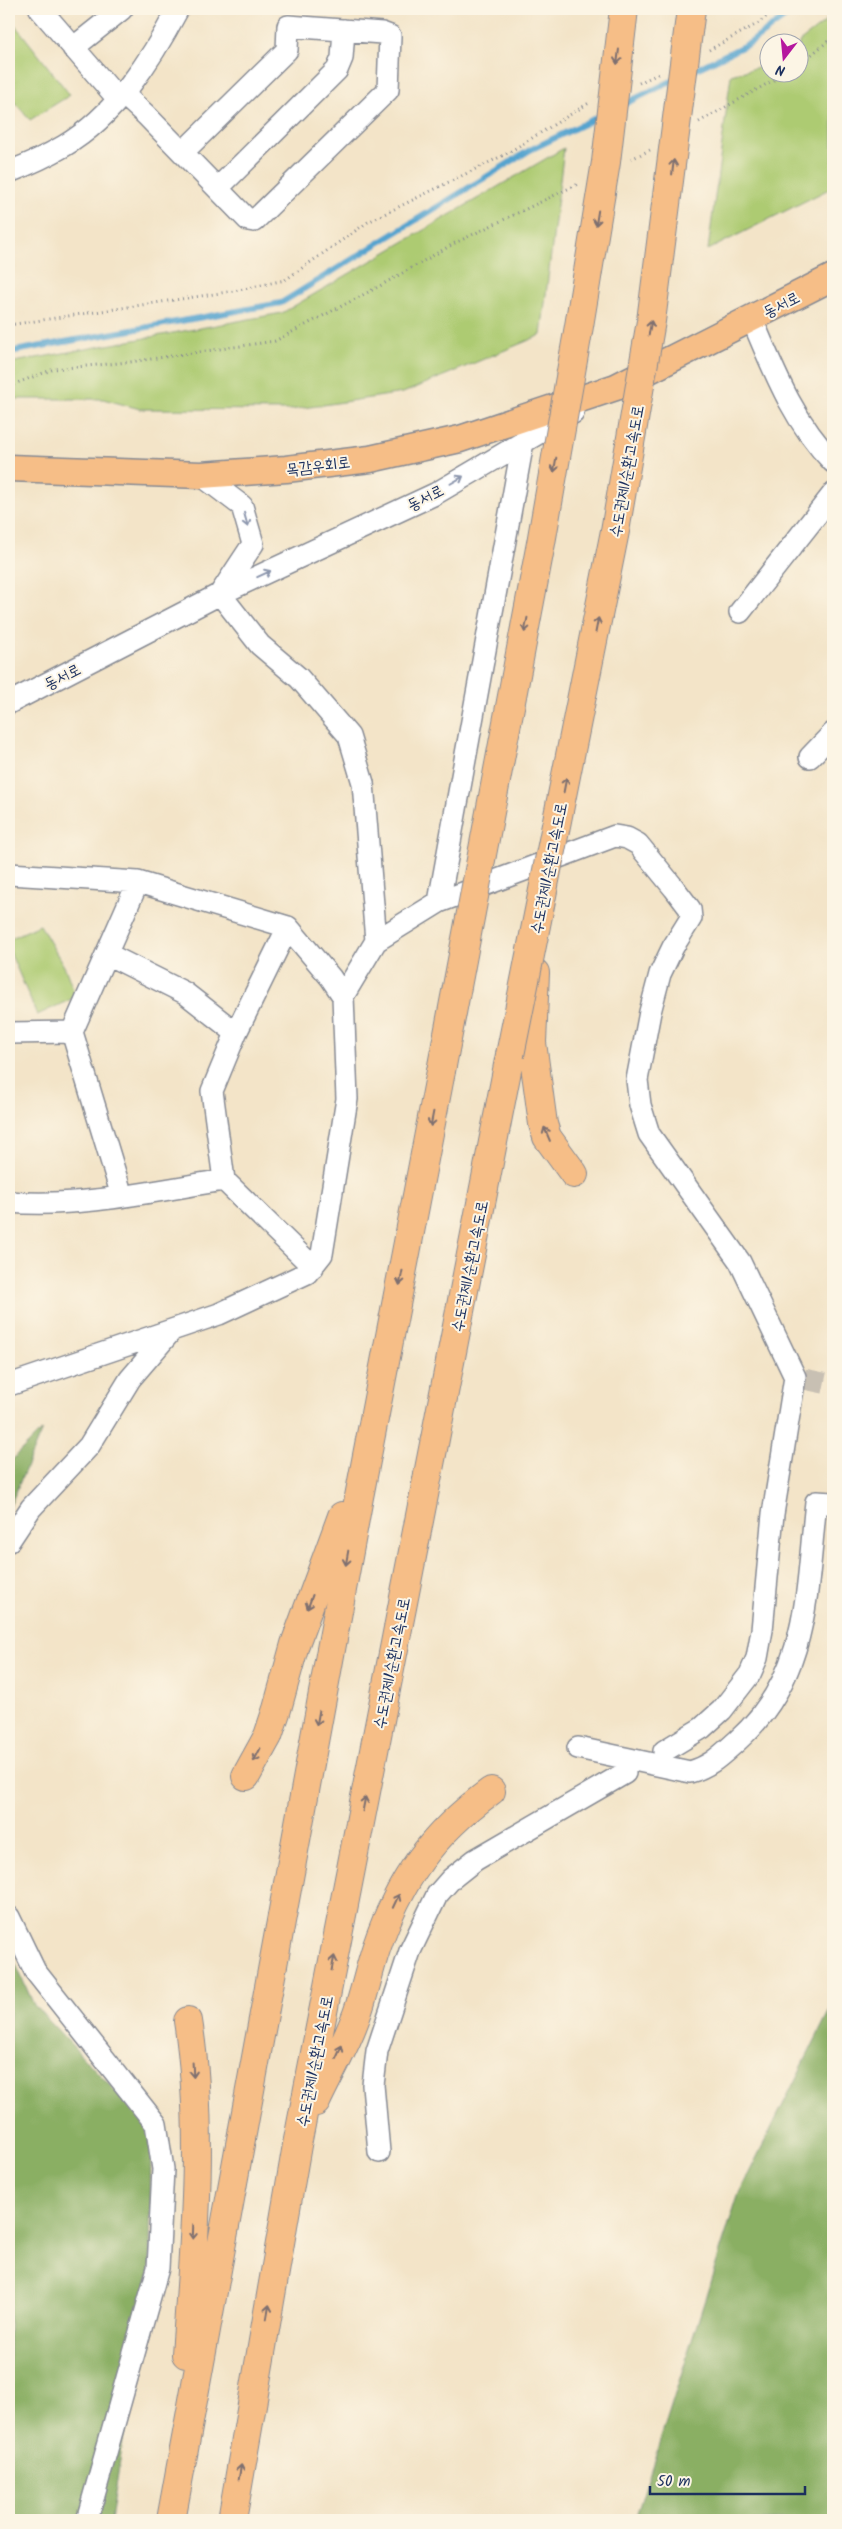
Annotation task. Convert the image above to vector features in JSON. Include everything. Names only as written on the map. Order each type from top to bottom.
[{"type":"highway","points":[[171,2520],[370,1442],[541,543],[606,162],[624,9]]},
{"type":"highway","name":"수도권제1순환고속도로","points":[[232,2520],[297,2145],[510,1055],[543,898],[615,531],[651,321],[692,9]]},
{"type":"highway","points":[[543,898],[534,987],[532,1043],[540,1105],[547,1137],[574,1174]]},
{"type":"highway","points":[[246,1776],[271,1727],[295,1644],[370,1442]]},
{"type":"highway","points":[[297,2145],[360,2006],[376,1949],[397,1896],[436,1838],[461,1813],[490,1792]]},
{"type":"highway","points":[[177,2481],[191,2288],[197,2136],[188,2021]]},
{"type":"main road","name":"동서로","points":[[616,387],[833,277]]},
{"type":"main road","name":"목감우회로","points":[[9,468],[201,475],[286,469],[370,459],[460,439],[616,387]]},
{"type":"street","points":[[40,9],[73,48],[121,97],[183,152],[248,220],[256,220],[388,90],[390,36],[382,33],[288,26],[287,50],[183,152]]},
{"type":"street","points":[[73,48],[122,9]]},
{"type":"street","points":[[9,172],[65,146],[84,132],[121,97],[160,41],[178,9]]},
{"type":"street","points":[[218,188],[337,70],[342,58],[344,30]]},
{"type":"street","points":[[752,319],[786,400],[814,442],[833,462]]},
{"type":"street","name":"동서로","points":[[9,703],[220,594],[435,494],[616,387]]},
{"type":"street","points":[[439,902],[523,442]]},
{"type":"street","points":[[201,475],[242,506],[252,544],[220,594],[260,645],[299,678],[348,736],[363,783],[376,941]]},
{"type":"street","points":[[740,612],[833,494]]},
{"type":"street","points":[[810,757],[833,733]]},
{"type":"street","points":[[343,996],[376,941],[439,902],[615,836],[627,838],[638,844],[690,910],[691,918],[672,947],[660,974],[650,1012],[637,1080],[640,1105],[649,1134],[740,1262],[799,1378],[773,1514],[762,1630],[757,1658],[750,1674],[722,1710],[702,1728],[664,1751]]},
{"type":"street","points":[[9,874],[138,882],[288,927],[331,978],[343,996],[347,1099],[322,1254],[314,1267],[306,1273],[258,1297],[219,1314],[9,1385]]},
{"type":"street","points":[[122,1196],[72,1032],[138,882]]},
{"type":"street","points":[[288,927],[236,1033],[212,1091],[224,1180],[314,1267]]},
{"type":"street","points":[[107,954],[185,992],[236,1033]]},
{"type":"street","points":[[9,1033],[72,1032]]},
{"type":"street","points":[[9,1202],[35,1204],[122,1196],[224,1180]]},
{"type":"street","points":[[9,1541],[31,1508],[89,1446],[130,1379],[172,1330]]},
{"type":"street","points":[[578,1748],[690,1772],[707,1767],[754,1726],[780,1690],[792,1663],[804,1622],[816,1502],[833,1503]]},
{"type":"street","points":[[379,2152],[373,2085],[377,2051],[410,1951],[437,1895],[451,1879],[475,1860],[625,1773]]},
{"type":"street","points":[[9,1917],[35,1971],[156,2124],[163,2169],[158,2268],[87,2520]]},
{"type":"path","points":[[757,24],[776,9]]},
{"type":"path","points":[[810,56],[833,37]]},
{"type":"path","points":[[757,90],[771,82]]},
{"type":"path","points":[[9,325],[234,291],[285,280],[368,222],[506,154],[590,103]]},
{"type":"path","points":[[9,386],[54,369],[130,362],[275,340],[378,287],[455,244],[572,188]]},
{"type":"green space","points":[[833,16],[833,187],[708,250],[731,75],[760,67],[760,82],[810,82],[810,34]]},
{"type":"green space","points":[[9,17],[70,95],[30,120],[9,96]]},
{"type":"green space","points":[[564,148],[541,335],[403,393],[290,410],[140,409],[103,399],[9,399],[9,363],[282,313]]},
{"type":"green space","points":[[40,925],[65,968],[76,997],[37,1015],[9,950],[9,939]]},
{"type":"green space","points":[[42,1430],[9,1508],[9,1463]]},
{"type":"green space","points":[[9,1949],[34,2005],[151,2129],[150,2265],[111,2520],[9,2520]]},
{"type":"green space","points":[[833,2004],[833,2520],[635,2520],[738,2195]]},
{"type":"waterway","points":[[690,72],[750,43],[796,9]]},
{"type":"waterway","points":[[620,106],[674,80]]},
{"type":"waterway","points":[[9,352],[281,303],[530,150],[604,114]]},
{"type":"tunnel","points":[[804,1379],[833,1385]]}]
